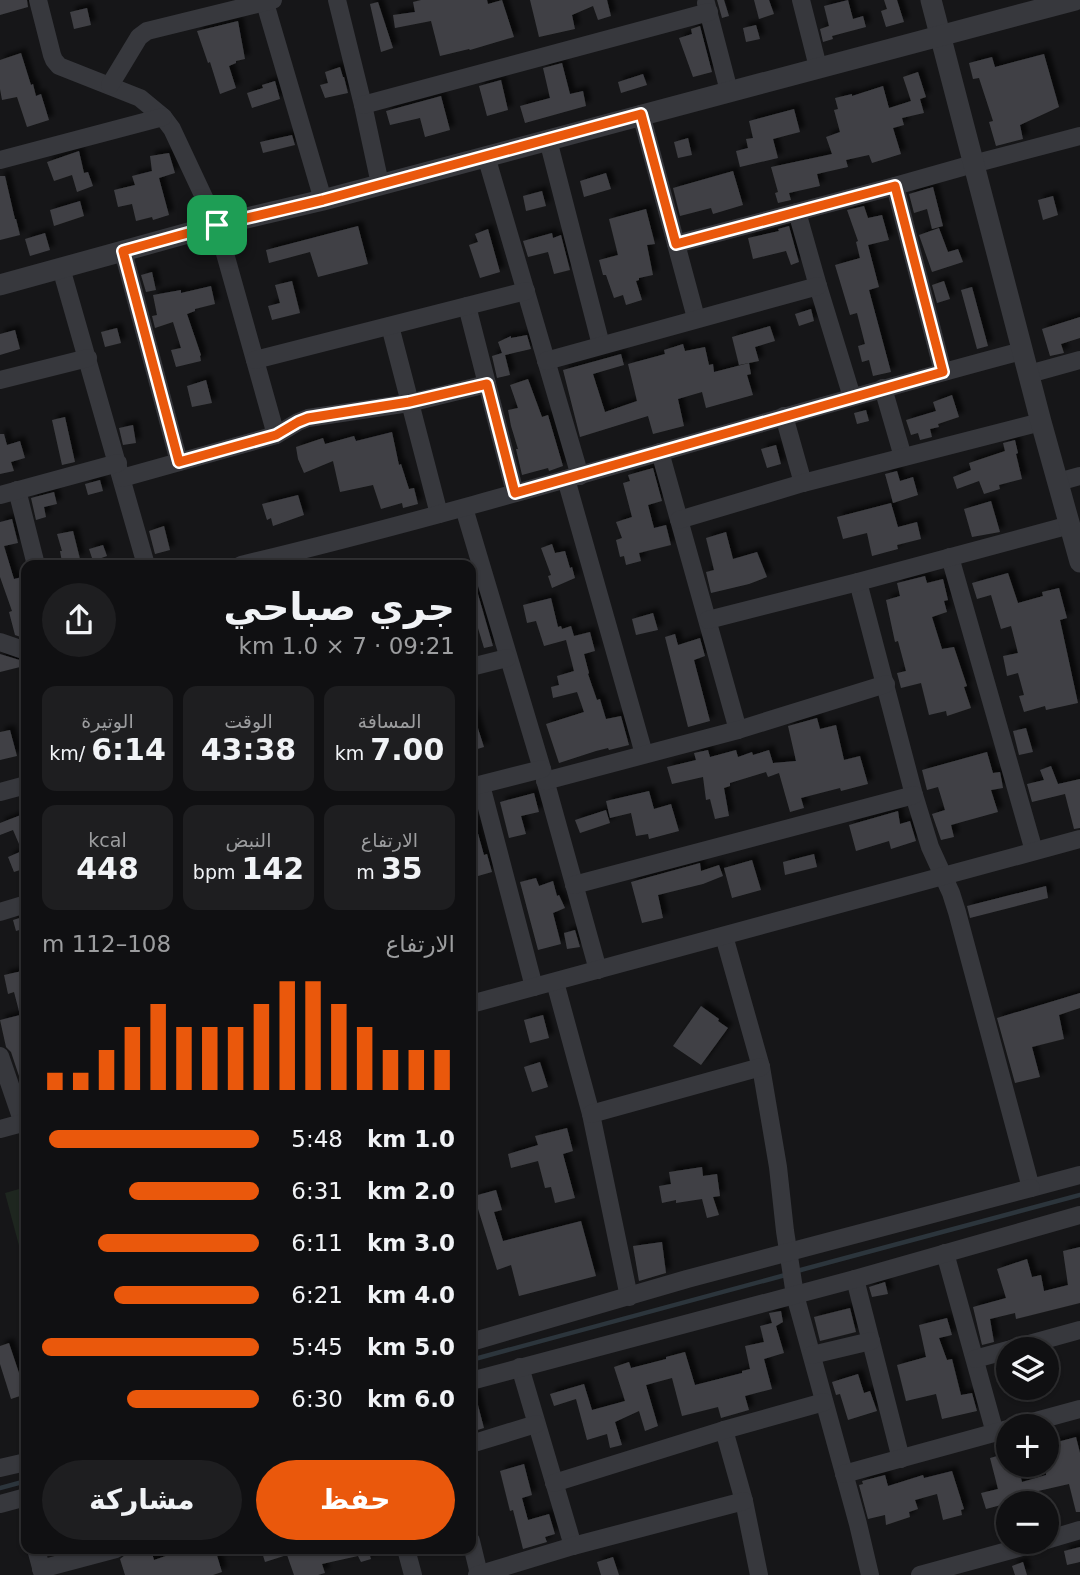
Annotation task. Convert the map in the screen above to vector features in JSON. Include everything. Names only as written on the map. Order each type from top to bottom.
[{"type":"street","points":[[38,0],[54,60],[60,66],[140,98],[163,117],[172,129],[217,225],[276,435]]},
{"type":"street","points":[[337,0],[380,184]]},
{"type":"street","points":[[801,0],[818,67]]},
{"type":"street","points":[[930,0],[1080,562]]},
{"type":"street","points":[[0,285],[217,225],[323,200],[1075,0]]},
{"type":"street","points":[[110,85],[138,37],[146,31],[269,1],[323,200]]},
{"type":"street","points":[[363,105],[707,6],[729,91]]},
{"type":"street","points":[[641,114],[696,318]]},
{"type":"street","points":[[0,160],[163,117]]},
{"type":"street","points":[[676,244],[1080,136]]},
{"type":"street","points":[[548,140],[601,345]]},
{"type":"street","points":[[486,156],[547,361],[573,478],[644,754]]},
{"type":"street","points":[[895,186],[943,372]]},
{"type":"street","points":[[797,212],[852,397]]},
{"type":"street","points":[[123,251],[179,462]]},
{"type":"street","points":[[61,268],[145,560]]},
{"type":"street","points":[[547,361],[818,286]]},
{"type":"street","points":[[255,360],[526,291]]},
{"type":"street","points":[[467,306],[515,493]]},
{"type":"street","points":[[390,326],[439,514]]},
{"type":"street","points":[[290,560],[439,514],[1022,351]]},
{"type":"street","points":[[0,380],[88,358]]},
{"type":"street","points":[[1029,374],[1080,360]]},
{"type":"street","points":[[34,560],[8,493],[120,470],[179,462],[276,435],[308,418],[409,402],[487,384]]},
{"type":"street","points":[[883,388],[903,457]]},
{"type":"street","points":[[784,416],[803,484]]},
{"type":"street","points":[[679,520],[803,484],[1041,422]]},
{"type":"street","points":[[660,453],[738,730]]},
{"type":"street","points":[[1058,482],[1080,476]]},
{"type":"street","points":[[464,508],[598,970]]},
{"type":"street","points":[[708,620],[1070,525]]},
{"type":"street","points":[[950,557],[1034,851]]},
{"type":"street","points":[[858,582],[914,795],[930,848],[957,912],[1031,1188]]},
{"type":"street","points":[[0,642],[21,649]]},
{"type":"street","points":[[476,666],[508,658]]},
{"type":"street","points":[[534,987],[476,786],[644,754],[738,730],[886,684]]},
{"type":"street","points":[[0,791],[21,786]]},
{"type":"street","points":[[575,885],[914,795]]},
{"type":"street","points":[[476,1003],[1080,839]]},
{"type":"street","points":[[0,912],[21,906]]},
{"type":"street","points":[[724,936],[761,1067],[795,1295],[870,1575]]},
{"type":"street","points":[[555,982],[591,1114],[629,1297]]},
{"type":"street","points":[[0,1056],[21,1112]]},
{"type":"street","points":[[591,1114],[761,1067]]},
{"type":"street","points":[[0,1129],[21,1124]]},
{"type":"street","points":[[476,1341],[687,1279],[1080,1175]]},
{"type":"street","points":[[476,1380],[855,1279],[1080,1214]]},
{"type":"street","points":[[946,1253],[975,1359],[996,1417]]},
{"type":"street","points":[[855,1279],[901,1459]]},
{"type":"street","points":[[1055,1337],[1080,1330]]},
{"type":"street","points":[[812,1355],[871,1341]]},
{"type":"street","points":[[975,1359],[996,1353]]},
{"type":"street","points":[[520,1367],[573,1546]]},
{"type":"street","points":[[554,1483],[824,1402]]},
{"type":"street","points":[[1059,1415],[1080,1409]]},
{"type":"street","points":[[476,1442],[536,1424]]},
{"type":"street","points":[[724,1430],[744,1501],[759,1575]]},
{"type":"street","points":[[844,1474],[996,1432]]},
{"type":"street","points":[[0,1468],[21,1463]]},
{"type":"street","points":[[474,1554],[478,1575],[573,1546],[744,1501]]},
{"type":"street","points":[[0,1504],[21,1504]]},
{"type":"street","points":[[1059,1536],[1080,1530]]},
{"type":"street","points":[[37,1554],[42,1572],[100,1554]]},
{"type":"street","points":[[407,1554],[413,1575]]},
{"type":"street","points":[[920,1575],[965,1570],[1008,1554]]},
{"type":"shaded area","points":[[21,1188],[21,1253],[5,1193]]},
{"type":"building","points":[[0,0],[27,0],[28,7],[0,15]]},
{"type":"building","points":[[487,0],[488,4],[502,0],[514,37],[440,56],[431,21],[395,28],[393,15],[415,12],[413,2]]},
{"type":"building","points":[[530,0],[607,0],[611,16],[598,20],[593,6],[572,15],[575,29],[539,37]]},
{"type":"building","points":[[717,0],[724,0],[729,16],[722,18]]},
{"type":"building","points":[[754,0],[769,0],[774,14],[759,19]]},
{"type":"building","points":[[848,0],[853,19],[863,16],[866,27],[832,36],[833,39],[823,42],[820,29],[829,26],[824,6]]},
{"type":"building","points":[[884,0],[897,0],[904,22],[886,27],[881,11],[887,9]]},
{"type":"building","points":[[378,2],[393,48],[381,52],[370,4]]},
{"type":"building","points":[[87,8],[91,25],[74,29],[70,12]]},
{"type":"building","points":[[238,21],[245,59],[229,66],[236,88],[220,94],[197,31]]},
{"type":"building","points":[[756,25],[760,39],[746,42],[743,28]]},
{"type":"building","points":[[700,26],[712,72],[693,77],[679,38],[692,34],[691,29]]},
{"type":"building","points":[[21,53],[31,85],[33,84],[36,96],[41,94],[49,120],[27,127],[17,97],[2,100],[0,89],[0,60]]},
{"type":"building","points":[[1044,54],[1059,107],[1020,125],[1023,139],[996,146],[989,122],[993,121],[979,78],[973,79],[969,63],[992,57],[995,67]]},
{"type":"building","points":[[562,63],[570,94],[583,91],[586,106],[525,123],[520,106],[550,98],[543,68]]},
{"type":"building","points":[[340,67],[348,93],[325,98],[320,85],[328,83],[325,72]]},
{"type":"building","points":[[918,72],[926,97],[920,99],[924,113],[902,118],[904,125],[893,128],[901,154],[872,163],[869,155],[846,160],[848,167],[817,174],[820,186],[789,193],[791,200],[778,203],[771,167],[832,154],[826,137],[840,132],[834,110],[838,109],[835,98],[852,96],[883,86],[889,108],[911,101],[903,77]]},
{"type":"building","points":[[643,74],[647,85],[621,93],[618,82]]},
{"type":"building","points":[[501,80],[508,110],[487,116],[479,86]]},
{"type":"building","points":[[275,81],[280,99],[252,108],[247,93]]},
{"type":"building","points":[[441,96],[450,130],[425,137],[420,118],[390,125],[386,111]]},
{"type":"building","points":[[794,109],[800,132],[773,139],[778,158],[740,167],[736,151],[748,148],[746,139],[753,138],[749,121]]},
{"type":"building","points":[[292,135],[295,145],[263,153],[260,142]]},
{"type":"building","points":[[688,138],[692,155],[678,158],[674,142]]},
{"type":"building","points":[[79,151],[84,173],[88,172],[93,186],[77,192],[72,175],[54,181],[47,162]]},
{"type":"building","points":[[169,153],[175,173],[159,178],[169,215],[136,221],[132,204],[118,207],[114,190],[135,185],[132,176],[152,171],[150,156]]},
{"type":"building","points":[[733,171],[743,205],[713,214],[711,208],[680,216],[673,188]]},
{"type":"building","points":[[606,173],[611,189],[584,197],[580,181]]},
{"type":"building","points":[[0,176],[5,176],[20,235],[0,240]]},
{"type":"building","points":[[933,187],[943,226],[932,229],[927,209],[914,213],[909,194]]},
{"type":"building","points":[[542,191],[546,206],[526,211],[523,196]]},
{"type":"building","points":[[1053,196],[1058,215],[1043,220],[1038,200]]},
{"type":"building","points":[[80,201],[84,216],[54,226],[50,210]]},
{"type":"building","points":[[864,206],[868,218],[882,215],[889,240],[868,245],[879,287],[869,290],[891,372],[873,376],[869,360],[862,362],[858,346],[865,344],[857,313],[850,315],[835,265],[860,258],[856,242],[858,241],[847,210]]},
{"type":"building","points":[[646,209],[655,244],[647,245],[653,275],[636,281],[642,300],[626,305],[623,295],[614,298],[599,260],[618,255],[609,219]]},
{"type":"building","points":[[358,226],[368,264],[318,277],[310,252],[269,263],[266,250]]},
{"type":"building","points":[[789,226],[799,262],[791,265],[786,251],[753,259],[748,238]]},
{"type":"building","points":[[939,228],[948,252],[958,249],[963,262],[932,272],[919,235]]},
{"type":"building","points":[[488,229],[500,272],[480,278],[469,245],[478,242],[475,234]]},
{"type":"building","points":[[45,233],[50,250],[30,256],[25,239]]},
{"type":"building","points":[[552,233],[553,238],[561,235],[570,270],[554,274],[548,252],[528,257],[523,241]]},
{"type":"building","points":[[152,272],[156,290],[146,292],[141,275]]},
{"type":"building","points":[[292,281],[300,313],[272,320],[268,306],[280,303],[275,285]]},
{"type":"building","points":[[944,281],[950,299],[937,303],[932,285]]},
{"type":"building","points":[[211,286],[215,304],[187,314],[201,361],[176,367],[171,350],[181,348],[173,322],[155,328],[152,316],[157,315],[153,295],[181,290],[181,293]]},
{"type":"building","points":[[972,287],[988,346],[977,349],[961,290]]},
{"type":"building","points":[[811,309],[814,321],[799,326],[795,314]]},
{"type":"building","points":[[1080,317],[1080,338],[1061,344],[1064,353],[1050,356],[1042,329]]},
{"type":"building","points":[[770,326],[775,341],[755,347],[759,361],[739,365],[732,337]]},
{"type":"building","points":[[117,328],[121,343],[105,347],[101,332]]},
{"type":"building","points":[[15,330],[20,349],[0,355],[0,334]]},
{"type":"building","points":[[527,335],[531,349],[505,355],[510,375],[497,378],[492,356],[502,353],[498,342],[511,336]]},
{"type":"building","points":[[683,344],[685,351],[705,347],[709,365],[713,364],[714,372],[749,363],[751,374],[747,375],[753,395],[706,408],[702,392],[678,399],[684,426],[653,434],[648,416],[580,437],[563,370],[621,354],[624,365],[593,374],[605,412],[637,401],[628,364],[665,354],[664,350]]},
{"type":"building","points":[[528,379],[542,417],[548,415],[563,466],[522,475],[508,410],[518,408],[510,385]]},
{"type":"building","points":[[206,380],[212,403],[192,407],[187,386]]},
{"type":"building","points":[[952,395],[959,417],[930,429],[932,437],[920,440],[918,433],[911,435],[906,420],[936,411],[933,402]]},
{"type":"building","points":[[866,410],[869,421],[857,424],[854,413]]},
{"type":"building","points":[[65,417],[75,462],[62,465],[52,420]]},
{"type":"building","points":[[133,425],[136,443],[123,445],[119,428]]},
{"type":"building","points":[[392,432],[399,465],[401,464],[409,489],[414,488],[418,504],[403,508],[402,503],[381,509],[373,485],[340,492],[333,461],[304,473],[298,459],[296,447],[323,438],[325,444],[354,436],[356,441]]},
{"type":"building","points":[[0,434],[4,434],[7,445],[20,441],[25,458],[11,462],[14,471],[0,474]]},
{"type":"building","points":[[1015,440],[1022,479],[999,485],[1000,489],[984,494],[979,481],[957,489],[953,477],[971,470],[969,463],[1005,451],[1003,443]]},
{"type":"building","points":[[776,445],[781,464],[767,468],[761,449]]},
{"type":"building","points":[[653,468],[662,501],[648,505],[654,528],[666,525],[671,545],[639,553],[641,561],[626,565],[624,556],[620,557],[616,540],[622,538],[616,522],[632,517],[623,483],[630,481],[628,475]]},
{"type":"building","points":[[897,471],[900,481],[913,477],[918,495],[893,503],[885,474]]},
{"type":"building","points":[[100,480],[103,491],[88,495],[85,484]]},
{"type":"building","points":[[54,492],[57,504],[44,507],[46,517],[36,520],[31,498]]},
{"type":"building","points":[[298,495],[304,515],[273,526],[271,518],[267,520],[262,504]]},
{"type":"building","points":[[991,501],[1000,532],[972,537],[964,509]]},
{"type":"building","points":[[891,503],[898,527],[917,522],[921,539],[897,545],[898,549],[872,556],[867,533],[843,539],[837,517]]},
{"type":"building","points":[[12,519],[18,543],[4,546],[14,579],[21,577],[21,637],[15,635],[9,612],[12,611],[0,577],[0,522]]},
{"type":"building","points":[[164,526],[170,550],[155,554],[149,531]]},
{"type":"building","points":[[73,531],[80,559],[62,560],[57,534]]},
{"type":"building","points":[[726,532],[733,559],[757,552],[767,577],[711,593],[706,572],[714,570],[706,538]]},
{"type":"building","points":[[552,544],[555,553],[565,551],[575,578],[552,588],[548,576],[551,575],[541,548]]},
{"type":"building","points":[[103,545],[107,556],[93,560],[89,549]]},
{"type":"building","points":[[1008,573],[1018,603],[1059,588],[1067,618],[1060,620],[1078,703],[1046,710],[1045,706],[1024,712],[1019,696],[1024,695],[1018,673],[1007,676],[1003,656],[1018,653],[1011,626],[1001,629],[991,595],[977,599],[972,583]]},
{"type":"building","points":[[925,576],[927,583],[943,579],[948,600],[944,601],[947,612],[932,617],[942,649],[954,647],[971,708],[947,716],[946,711],[929,715],[921,683],[901,688],[897,673],[906,671],[898,641],[895,642],[886,600],[900,596],[897,583]]},
{"type":"building","points":[[476,587],[493,646],[484,648],[476,622]]},
{"type":"building","points":[[551,598],[558,627],[561,626],[562,629],[571,626],[574,636],[590,632],[595,651],[584,654],[588,674],[606,719],[621,716],[629,745],[596,751],[559,763],[546,724],[584,712],[577,692],[553,698],[551,687],[559,685],[557,676],[574,671],[566,640],[544,646],[536,621],[527,623],[523,605]]},
{"type":"building","points":[[653,613],[658,630],[636,635],[632,619]]},
{"type":"building","points":[[675,634],[678,645],[700,638],[705,656],[694,660],[710,721],[688,727],[665,637]]},
{"type":"building","points":[[0,654],[21,660],[21,667],[0,672]]},
{"type":"building","points":[[817,718],[820,729],[836,725],[844,760],[860,756],[868,784],[801,798],[804,808],[790,812],[779,773],[768,777],[766,772],[730,783],[730,786],[724,788],[729,816],[715,819],[710,799],[706,800],[703,777],[672,784],[667,767],[696,760],[694,753],[708,750],[710,757],[736,750],[738,757],[769,750],[773,763],[796,761],[788,726]]},
{"type":"building","points":[[476,722],[484,747],[476,749]]},
{"type":"building","points":[[1026,728],[1033,752],[1019,755],[1013,731]]},
{"type":"building","points":[[10,730],[17,756],[0,760],[0,732]]},
{"type":"building","points":[[987,752],[993,773],[1000,772],[1002,782],[1003,788],[991,790],[998,812],[951,825],[954,837],[941,840],[932,814],[945,810],[938,787],[927,790],[922,770]]},
{"type":"building","points":[[1051,766],[1058,784],[1080,779],[1080,828],[1074,829],[1065,794],[1032,802],[1027,784],[1044,780],[1040,770]]},
{"type":"building","points":[[649,791],[654,809],[671,804],[679,831],[649,839],[648,834],[636,836],[631,813],[610,818],[606,801]]},
{"type":"building","points":[[534,793],[539,812],[521,816],[526,834],[509,838],[500,802]]},
{"type":"building","points":[[606,810],[610,823],[580,833],[575,820]]},
{"type":"building","points":[[898,811],[900,824],[910,821],[916,841],[891,849],[889,841],[856,851],[849,825]]},
{"type":"building","points":[[21,815],[21,849],[13,830],[0,835],[0,823]]},
{"type":"building","points":[[476,826],[484,855],[487,854],[492,872],[476,877]]},
{"type":"building","points":[[21,851],[21,870],[14,872],[8,857]]},
{"type":"building","points":[[814,854],[817,867],[785,875],[783,862]]},
{"type":"building","points":[[752,860],[761,890],[732,898],[724,868]]},
{"type":"building","points":[[700,863],[701,871],[719,865],[723,876],[658,895],[663,918],[642,923],[631,882]]},
{"type":"building","points":[[536,878],[539,886],[553,881],[557,896],[559,895],[565,908],[553,913],[561,944],[538,950],[520,882]]},
{"type":"building","points":[[1046,886],[1048,898],[970,918],[967,906]]},
{"type":"building","points":[[21,918],[21,930],[16,931],[13,920]]},
{"type":"building","points":[[575,930],[580,947],[567,949],[564,933]]},
{"type":"building","points":[[21,971],[19,1076],[11,1052],[6,1047],[0,1020],[20,1015],[14,992],[8,994],[4,975]]},
{"type":"building","points":[[1080,993],[1080,1008],[1059,1015],[1064,1039],[1032,1047],[1040,1077],[1015,1083],[997,1018]]},
{"type":"building","points":[[701,1006],[728,1028],[701,1065],[673,1046]]},
{"type":"building","points":[[543,1015],[549,1038],[530,1043],[524,1020]]},
{"type":"building","points":[[540,1062],[548,1087],[532,1092],[524,1067]]},
{"type":"building","points":[[567,1128],[573,1151],[563,1154],[575,1198],[555,1203],[551,1187],[545,1188],[538,1161],[511,1168],[508,1154],[538,1145],[535,1136]]},
{"type":"building","points":[[702,1167],[703,1176],[717,1174],[720,1196],[713,1197],[719,1215],[707,1218],[702,1199],[662,1203],[659,1186],[671,1184],[669,1172]]},
{"type":"building","points":[[496,1190],[502,1210],[494,1212],[503,1241],[581,1221],[596,1276],[519,1296],[511,1265],[497,1270],[476,1195]]},
{"type":"building","points":[[662,1242],[666,1273],[639,1281],[633,1246]]},
{"type":"building","points":[[1080,1247],[1080,1303],[1016,1319],[1015,1313],[990,1319],[994,1342],[982,1345],[973,1307],[1006,1298],[997,1269],[1027,1259],[1032,1277],[1041,1275],[1044,1291],[1068,1285],[1063,1251]]},
{"type":"building","points":[[885,1282],[888,1294],[872,1297],[869,1287]]},
{"type":"building","points":[[850,1308],[856,1332],[820,1341],[814,1317]]},
{"type":"building","points":[[781,1311],[783,1322],[776,1326],[784,1353],[764,1359],[772,1389],[745,1396],[749,1410],[721,1418],[718,1407],[682,1416],[672,1378],[646,1385],[658,1426],[645,1431],[639,1411],[615,1422],[622,1445],[610,1448],[607,1434],[587,1440],[576,1399],[554,1406],[550,1394],[584,1384],[592,1410],[625,1401],[614,1367],[629,1362],[631,1368],[685,1352],[695,1385],[742,1373],[750,1369],[745,1346],[764,1342],[760,1326],[772,1323],[769,1313]]},
{"type":"building","points":[[947,1318],[952,1335],[939,1338],[947,1360],[952,1359],[961,1395],[972,1393],[977,1411],[942,1419],[936,1394],[906,1401],[897,1365],[926,1357],[919,1325]]},
{"type":"building","points":[[9,1343],[21,1379],[21,1396],[11,1399],[0,1364],[0,1346]]},
{"type":"building","points":[[858,1374],[864,1393],[870,1391],[877,1411],[848,1420],[840,1394],[836,1395],[832,1382]]},
{"type":"building","points":[[476,1398],[484,1428],[476,1430]]},
{"type":"building","points":[[1076,1437],[1080,1453],[1080,1512],[1076,1512],[1069,1484],[1038,1491],[996,1491],[996,1506],[986,1509],[981,1493],[998,1489],[990,1458],[996,1456],[996,1477],[1021,1477],[1022,1482],[1039,1477],[1059,1477],[1059,1442]]},
{"type":"building","points":[[524,1464],[532,1495],[522,1498],[528,1520],[549,1514],[555,1534],[545,1537],[547,1542],[523,1549],[500,1471]]},
{"type":"building","points":[[952,1471],[964,1509],[961,1510],[962,1515],[943,1520],[937,1494],[915,1500],[918,1509],[909,1512],[910,1517],[886,1525],[885,1515],[868,1519],[859,1485],[863,1484],[862,1481],[885,1475],[888,1486],[923,1475],[924,1478]]},
{"type":"building","points":[[1080,1547],[1080,1562],[1067,1565],[1064,1551]]},
{"type":"building","points":[[152,1554],[154,1560],[171,1554],[217,1554],[222,1572],[213,1575],[125,1575],[120,1559],[125,1555]]},
{"type":"building","points":[[263,1554],[370,1554],[371,1559],[361,1562],[358,1556],[322,1564],[325,1573],[318,1575],[294,1575],[287,1555],[265,1562]]},
{"type":"building","points":[[613,1557],[619,1575],[601,1575],[597,1562]]},
{"type":"building","points":[[1023,1562],[1027,1575],[1015,1575],[1012,1566]]},
{"type":"waterway","points":[[797,1271],[1080,1195]]},
{"type":"waterway","points":[[476,1359],[789,1274]]},
{"type":"waterway","points":[[0,1488],[21,1482]]},
{"type":"route","points":[[641,114],[676,244],[895,186],[943,372],[515,493],[487,384],[409,402],[308,418],[276,435],[179,462],[123,251],[217,225],[323,200],[641,114]]}]
